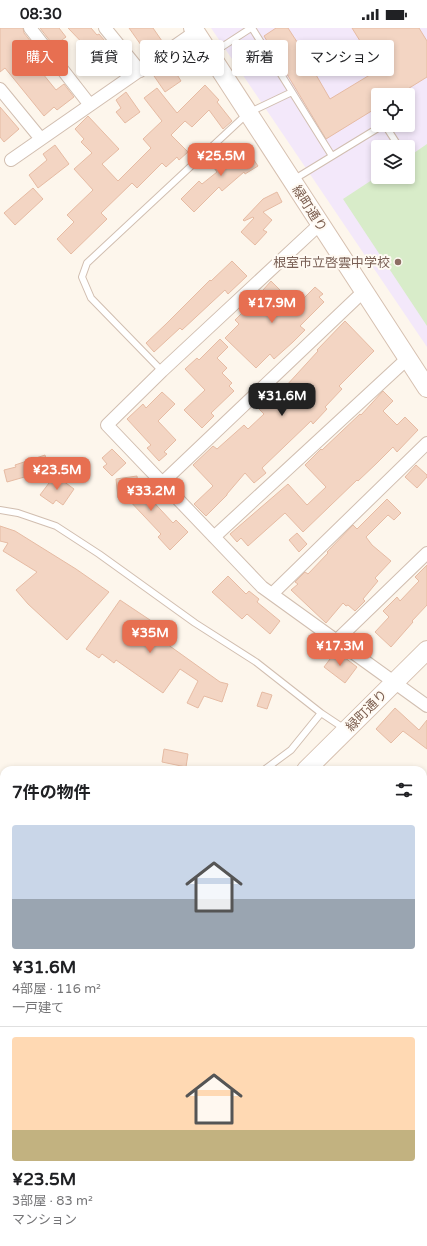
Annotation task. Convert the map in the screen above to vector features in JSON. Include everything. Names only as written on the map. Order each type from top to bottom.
[{"type":"street","points":[[30,28],[90,105]]},
{"type":"street","points":[[11,160],[140,71],[105,28]]},
{"type":"street","points":[[181,40],[194,30]]},
{"type":"street","name":"緑町通り","points":[[194,30],[201,40]]},
{"type":"street","name":"緑町通り","points":[[224,76],[427,388]]},
{"type":"street","points":[[0,89],[41,139]]},
{"type":"street","points":[[320,224],[162,371],[107,425],[262,587],[427,706]]},
{"type":"street","points":[[162,483],[364,291]]},
{"type":"street","points":[[214,537],[408,358]]},
{"type":"street","points":[[272,594],[427,443]]},
{"type":"street","points":[[336,641],[427,553]]},
{"type":"street","name":"緑町通り","points":[[310,766],[427,650]]},
{"type":"lane","points":[[224,45],[251,28],[332,156]]},
{"type":"lane","points":[[162,371],[91,298],[82,277],[87,263],[248,113],[292,92]]},
{"type":"lane","points":[[292,180],[372,132]]},
{"type":"lane","points":[[0,510],[18,513],[56,526],[99,554],[195,623],[256,662],[321,713],[346,730]]},
{"type":"lane","points":[[269,766],[291,750],[321,713]]},
{"type":"shaded area","name":"根室市立啓雲中学校","points":[[211,28],[427,28],[427,347],[244,76],[288,76],[288,40],[232,40],[232,59],[224,47],[224,40],[219,40]]},
{"type":"green space","points":[[427,144],[427,326],[343,199],[371,181],[371,184],[415,184],[415,152]]},
{"type":"building","points":[[0,28],[23,28],[24,33],[30,40],[12,40],[12,76],[45,76],[56,90],[64,84],[74,97],[57,110],[54,107],[44,116],[5,68],[0,72]]},
{"type":"building","points":[[40,28],[59,28],[66,37],[62,40],[49,40]]},
{"type":"building","points":[[68,28],[91,28],[104,40],[80,40]]},
{"type":"building","points":[[129,28],[153,28],[161,40],[140,40],[140,44]]},
{"type":"building","points":[[276,28],[288,28],[296,40],[296,76],[317,76],[330,99],[368,76],[394,76],[394,40],[359,40],[352,28],[419,28],[427,41],[427,77],[409,88],[371,88],[371,111],[326,139],[288,76],[288,40],[266,40],[264,36]]},
{"type":"building","points":[[154,76],[178,76],[181,81],[165,92]]},
{"type":"building","points":[[205,85],[219,100],[217,102],[232,121],[223,129],[209,110],[192,127],[185,121],[171,135],[188,152],[179,160],[177,157],[166,167],[162,163],[137,188],[132,183],[101,213],[107,219],[71,254],[57,239],[74,222],[67,215],[93,190],[74,169],[92,153],[81,142],[84,139],[75,129],[88,116],[119,149],[102,164],[118,181],[151,148],[143,139],[162,121],[144,98],[157,88],[177,113]]},
{"type":"building","points":[[126,92],[140,112],[125,123],[116,112],[121,108],[116,100]]},
{"type":"building","points":[[0,107],[19,129],[4,142],[0,137]]},
{"type":"building","points":[[243,144],[258,166],[245,174],[244,172],[222,191],[219,187],[194,212],[181,199],[199,181],[202,184],[217,172],[214,168]]},
{"type":"building","points":[[55,145],[69,164],[38,188],[29,175],[47,160],[43,154]]},
{"type":"building","points":[[33,188],[43,199],[15,225],[4,213]]},
{"type":"building","points":[[277,192],[282,202],[263,212],[272,220],[263,230],[267,232],[255,245],[241,232],[254,218],[243,220],[263,199]]},
{"type":"building","points":[[232,261],[247,276],[228,294],[225,290],[182,330],[180,328],[154,352],[146,343],[210,280],[211,281]]},
{"type":"building","points":[[271,281],[296,306],[315,287],[323,294],[319,297],[324,302],[300,326],[305,330],[293,342],[274,359],[270,354],[256,368],[225,338],[239,324],[235,320],[248,307],[251,310],[267,294],[263,290]]},
{"type":"building","points":[[345,321],[374,351],[339,386],[342,389],[325,407],[327,409],[313,424],[311,421],[262,468],[266,473],[254,483],[245,473],[227,495],[206,516],[194,504],[213,486],[193,465],[213,446],[217,449],[244,425],[248,429],[264,414],[259,409],[265,403],[261,399],[269,392],[275,398],[318,351],[317,350]]},
{"type":"building","points":[[220,339],[228,347],[217,358],[227,368],[222,373],[232,383],[229,386],[234,391],[211,413],[214,416],[202,428],[184,410],[205,390],[185,369],[197,358],[199,360]]},
{"type":"building","points":[[383,391],[393,401],[383,411],[397,425],[405,417],[418,430],[397,452],[393,447],[303,532],[285,513],[248,546],[241,538],[237,542],[230,534],[288,484],[307,505],[326,487],[305,465],[360,414],[361,415]]},
{"type":"building","points":[[162,392],[175,404],[158,421],[176,440],[164,452],[167,454],[159,461],[147,448],[151,445],[127,419],[143,404],[146,408]]},
{"type":"building","points":[[112,449],[126,463],[112,476],[103,467],[107,464],[102,458]]},
{"type":"building","points":[[45,455],[49,470],[7,482],[4,470],[16,467],[15,465]]},
{"type":"building","points":[[416,465],[427,475],[427,477],[417,488],[405,477]]},
{"type":"building","points":[[55,475],[74,489],[63,505],[56,500],[53,504],[40,495]]},
{"type":"building","points":[[137,476],[140,504],[148,496],[173,523],[176,520],[188,532],[170,550],[158,537],[161,534],[126,497],[118,498],[116,479]]},
{"type":"building","points":[[387,499],[401,513],[394,520],[388,515],[366,537],[372,545],[391,561],[375,578],[378,581],[363,599],[365,601],[355,611],[343,603],[326,623],[291,590],[298,584],[295,582],[305,572],[308,574],[353,525],[357,529]]},
{"type":"building","points":[[0,526],[15,531],[76,569],[109,592],[67,640],[28,604],[16,590],[37,572],[3,551],[8,543],[0,541]]},
{"type":"building","points":[[297,533],[307,544],[299,552],[289,540]]},
{"type":"building","points":[[427,565],[427,605],[391,647],[375,632],[389,617],[383,611],[397,597],[400,601],[419,581],[415,577]]},
{"type":"building","points":[[228,576],[246,594],[249,591],[259,599],[257,602],[280,621],[270,634],[247,614],[242,619],[212,592]]},
{"type":"building","points":[[120,600],[159,626],[153,634],[220,682],[228,684],[222,702],[204,696],[198,708],[187,703],[198,681],[180,669],[163,693],[116,660],[114,663],[102,654],[99,658],[86,649]]},
{"type":"building","points":[[336,651],[357,667],[345,683],[324,667]]},
{"type":"building","points":[[262,692],[272,695],[267,709],[257,706]]},
{"type":"building","points":[[395,708],[419,730],[427,720],[427,749],[403,731],[391,743],[376,729]]},
{"type":"building","points":[[164,749],[188,754],[186,766],[162,762]]},
{"type":"place","name":"根室市立啓雲中学校","points":[[398,262]]}]
